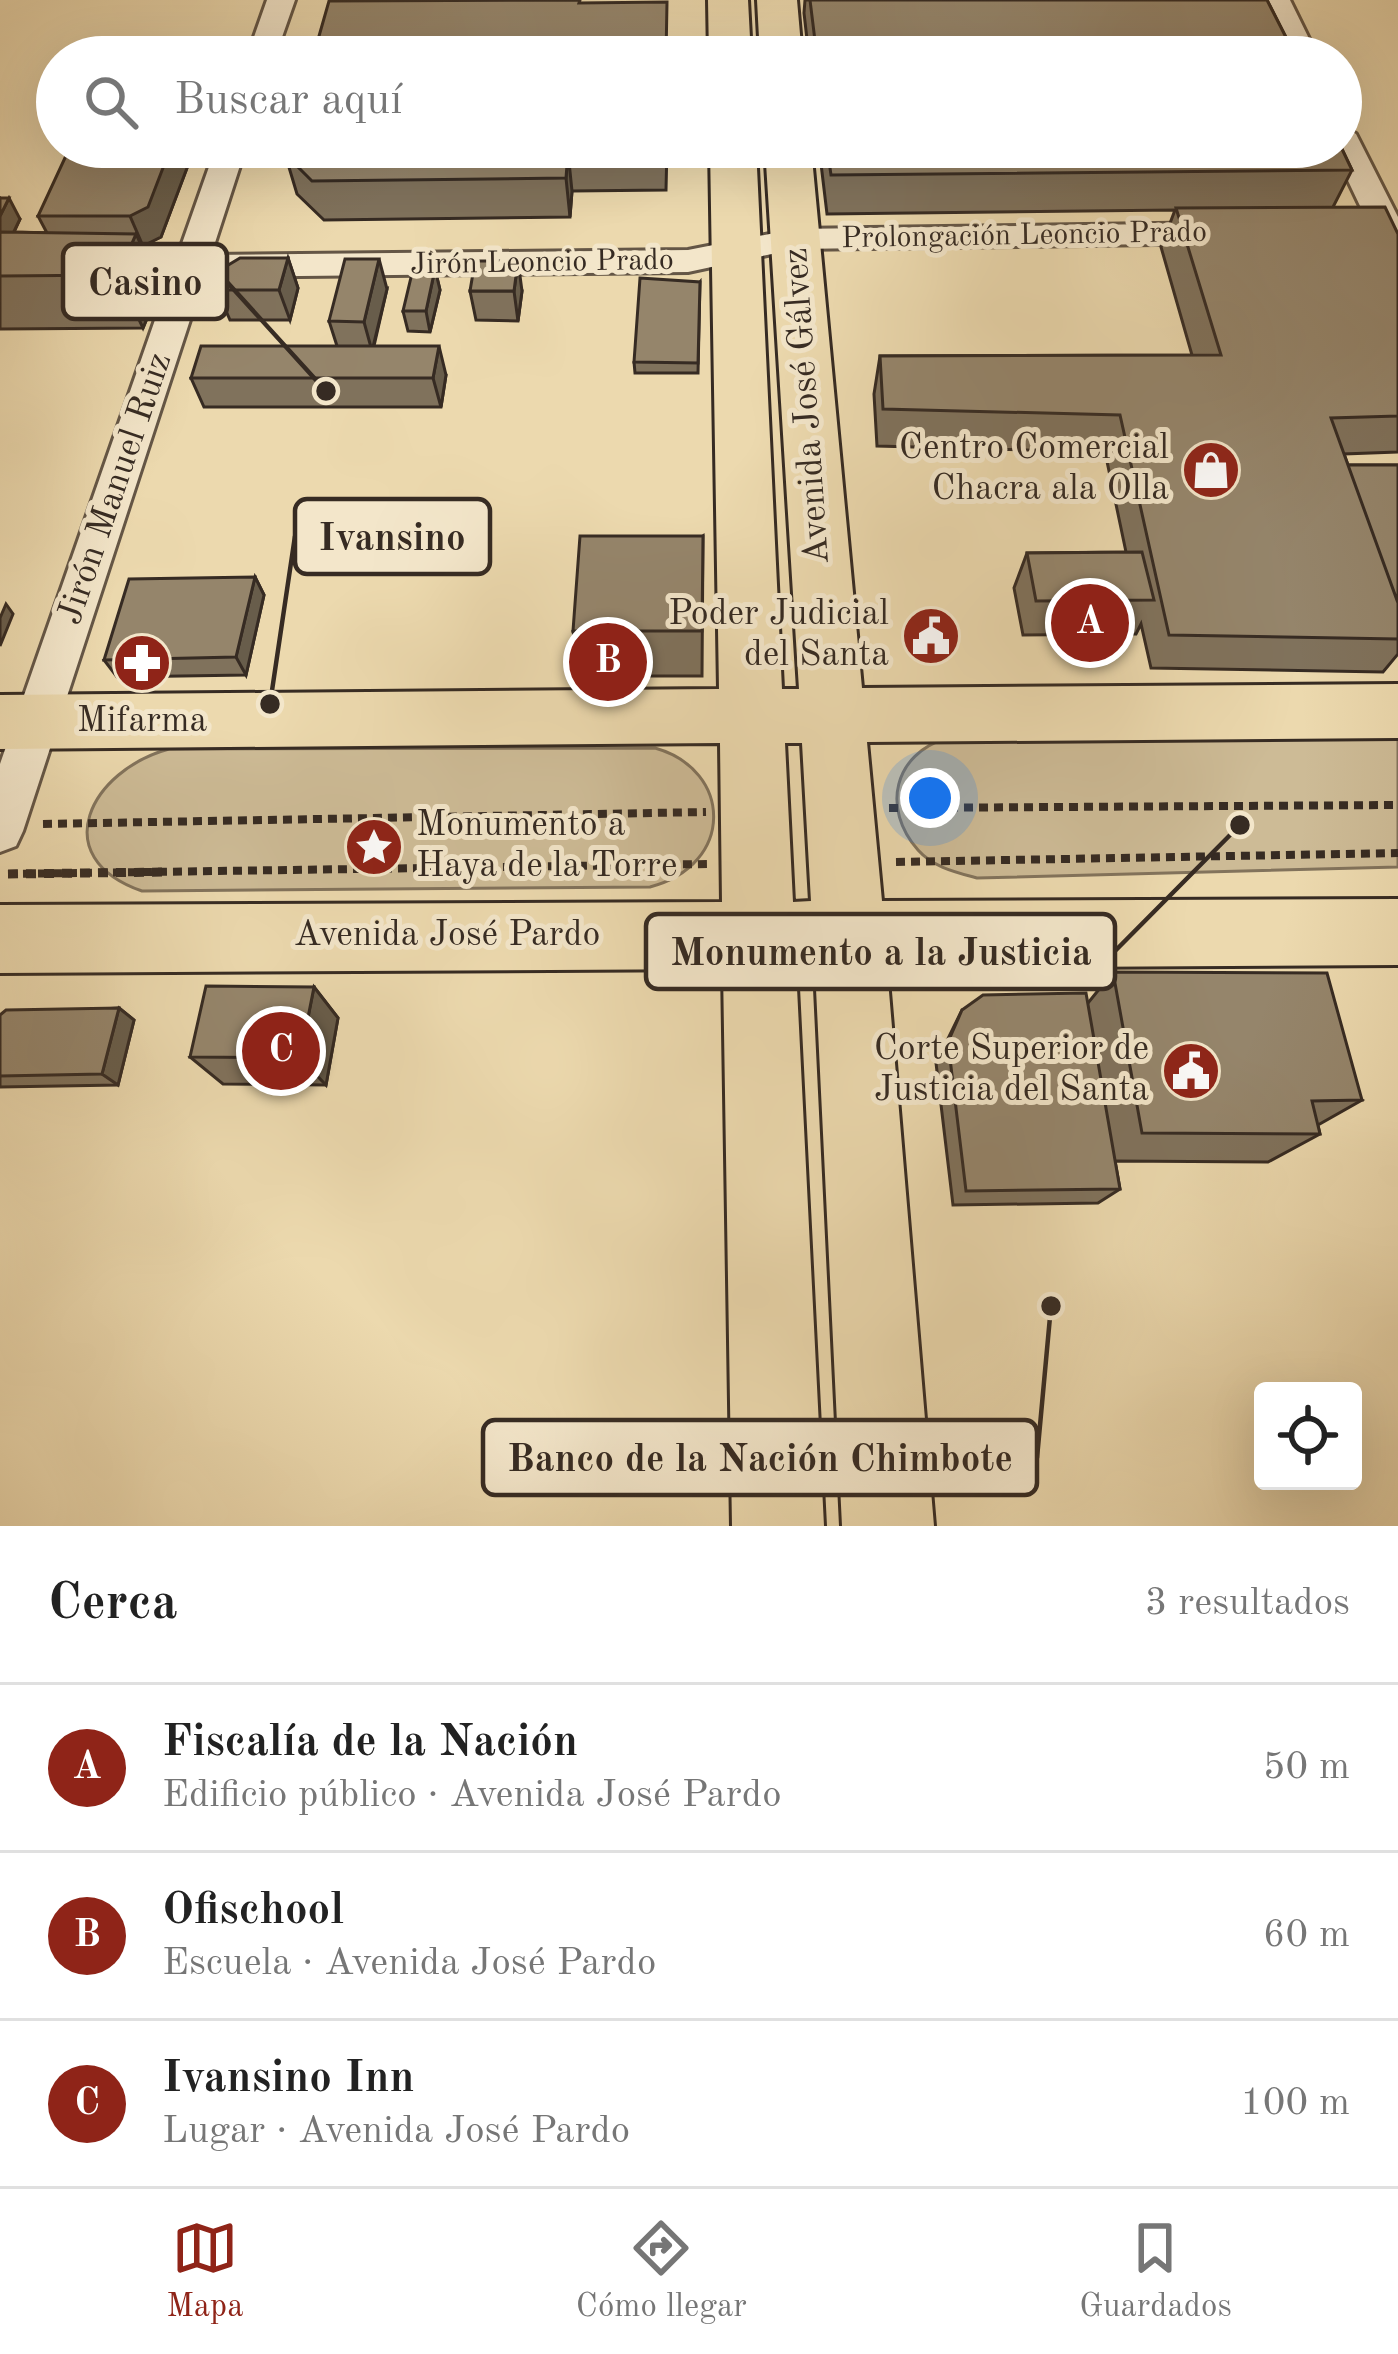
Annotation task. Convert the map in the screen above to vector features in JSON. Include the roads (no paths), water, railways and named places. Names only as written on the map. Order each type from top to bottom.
[{"type":"main road","points":[[728,0],[729,36]]},
{"type":"main road","points":[[777,0],[780,36]]},
{"type":"main road","name":"Avenida José Gálvez","points":[[734,168],[778,1526]]},
{"type":"main road","name":"Avenida José Gálvez","points":[[790,168],[849,931],[888,1526]]},
{"type":"main road","points":[[18,722],[1398,711]]},
{"type":"main road","name":"Avenida José Pardo","points":[[0,939],[849,931],[1398,932]]},
{"type":"street","points":[[269,36],[281,0]]},
{"type":"street","points":[[1276,0],[1294,36]]},
{"type":"street","name":"Jirón Manuel Ruiz","points":[[1,828],[18,722],[224,168]]},
{"type":"street","points":[[1359,168],[1395,237]]},
{"type":"street","points":[[1341,231],[1395,237]]},
{"type":"street","name":"Prolongación Leoncio Prado","points":[[795,239],[1270,232]]},
{"type":"street","name":"Jirón Leoncio Prado","points":[[0,268],[688,261],[795,239]]},
{"type":"place","name":"Casino","points":[[326,391]]},
{"type":"place","name":"Centro Comercial Chacra ala Olla","points":[[1211,470]]},
{"type":"place","name":"Fiscalía de la Nación","points":[[1090,623]]},
{"type":"place","name":"Poder Judicial del Santa","points":[[931,636]]},
{"type":"place","name":"Ofischool","points":[[608,662]]},
{"type":"place","name":"Mifarma","points":[[142,663]]},
{"type":"place","name":"Ivansino","points":[[270,704]]},
{"type":"place","name":"Monumento a la Justicia","points":[[1240,825]]},
{"type":"place","name":"Monumento a Haya de la Torre","points":[[374,847]]},
{"type":"place","name":"Ivansino Inn","points":[[281,1051]]},
{"type":"place","name":"Corte Superior de Justicia del Santa","points":[[1191,1071]]},
{"type":"place","name":"Banco de la Nación Chimbote","points":[[1051,1306]]}]
